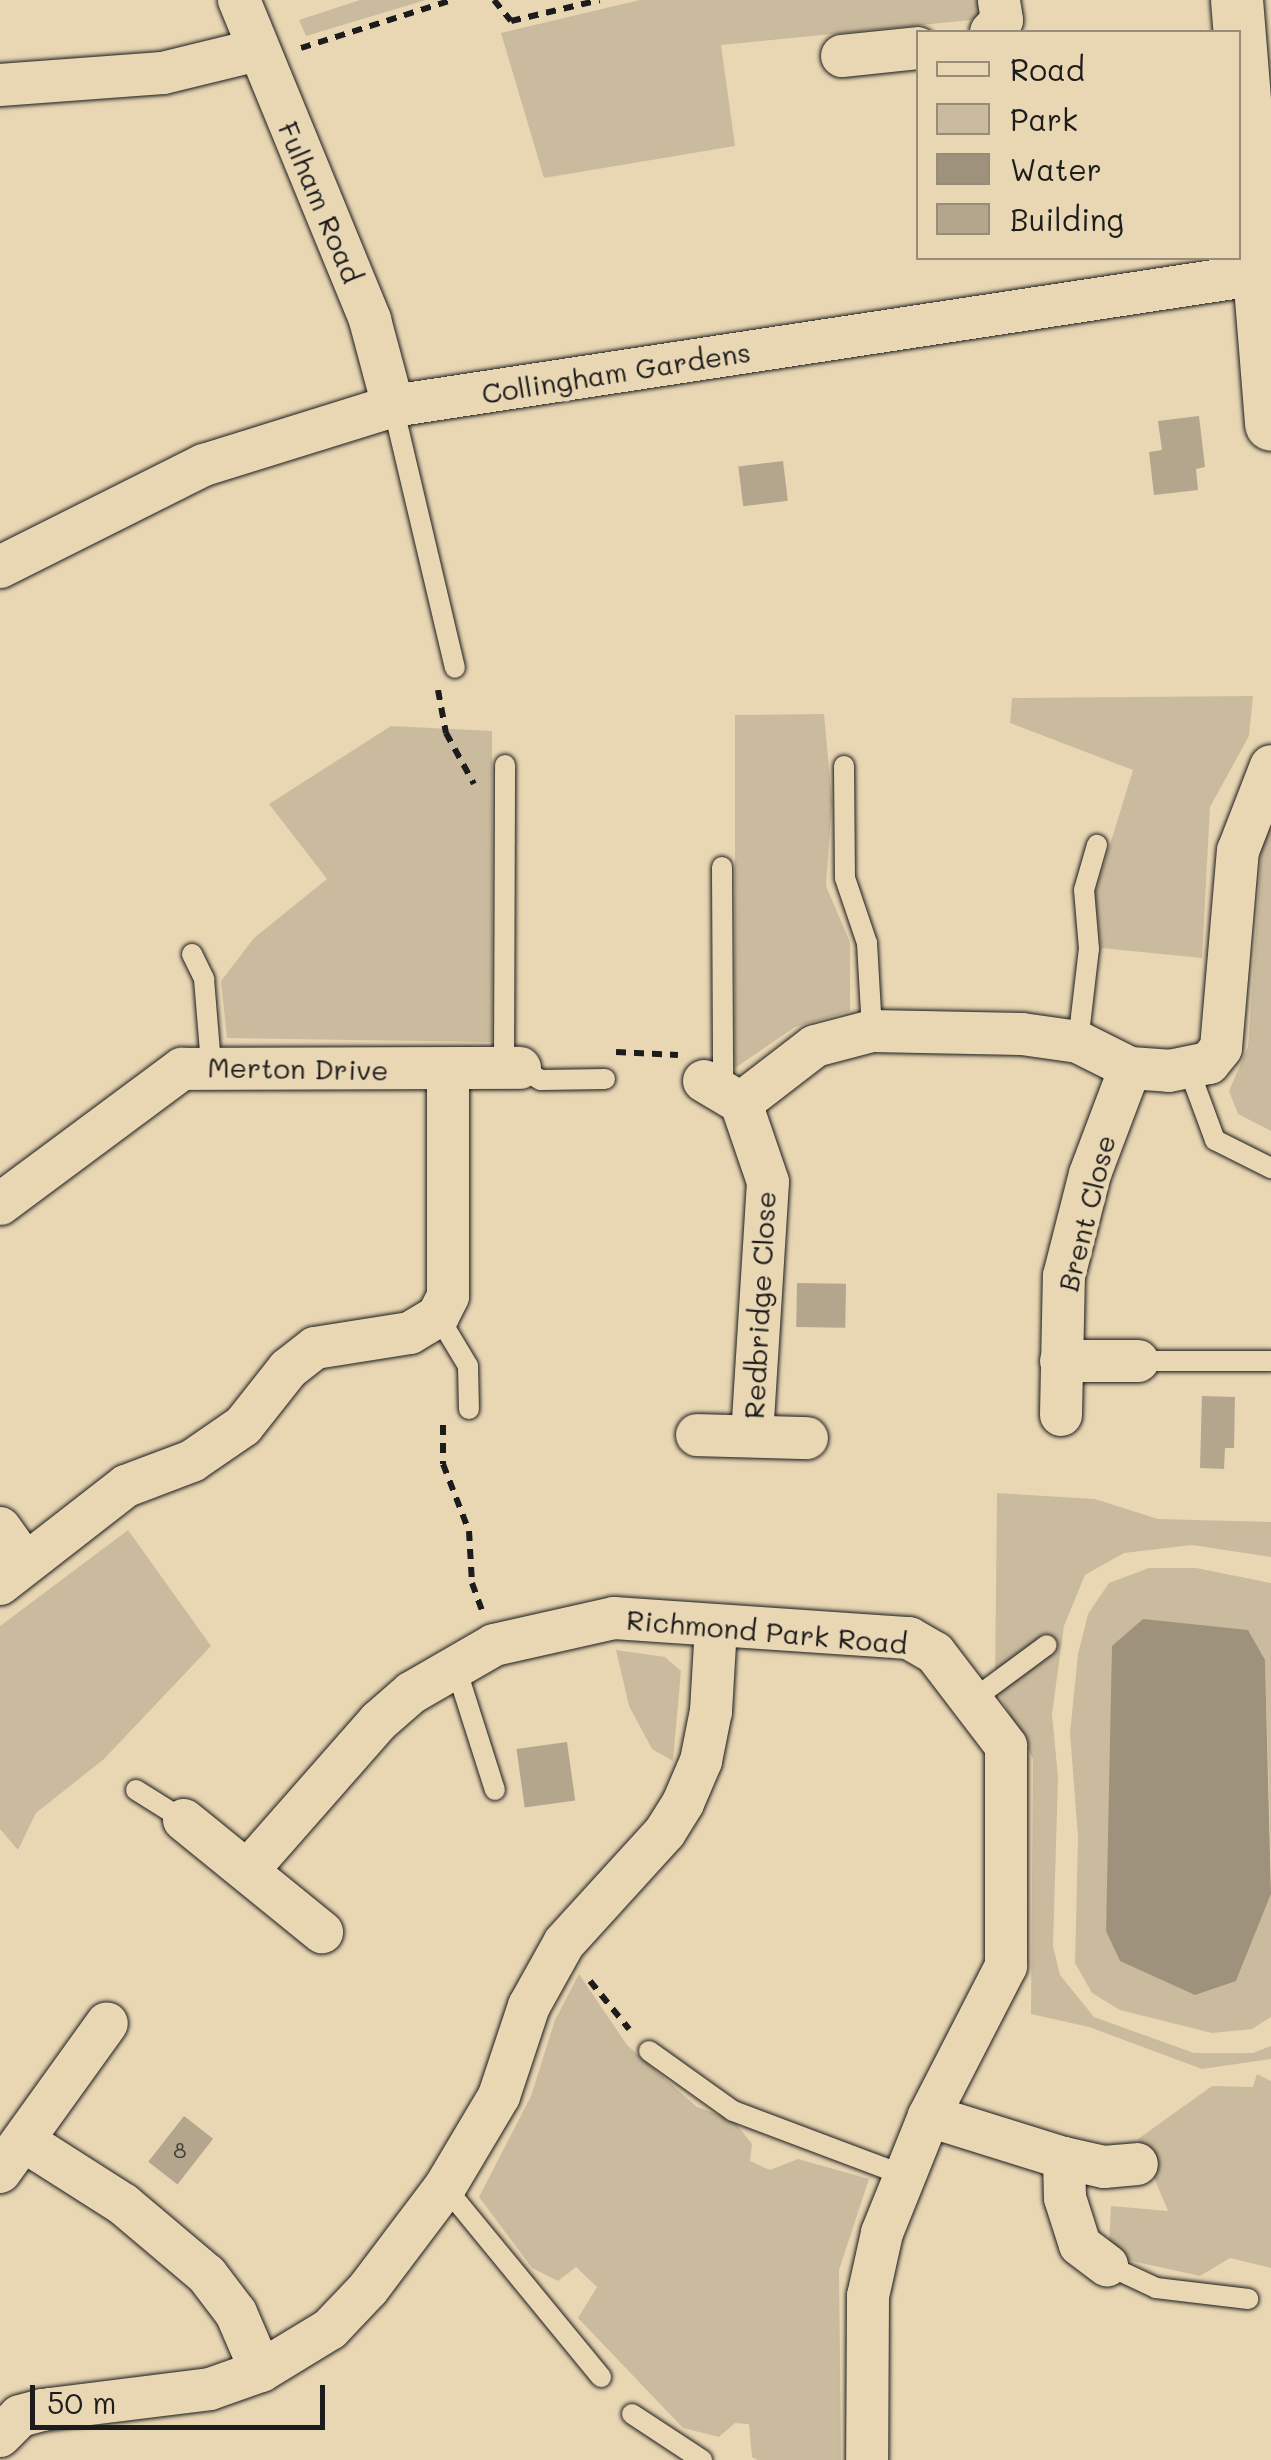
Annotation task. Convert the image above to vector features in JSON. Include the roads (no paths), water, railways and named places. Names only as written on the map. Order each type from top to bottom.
[{"type":"street","name":"Fulham Road","points":[[239,0],[370,320],[393,406]]},
{"type":"street","points":[[994,30],[1002,20],[1000,0]]},
{"type":"street","points":[[1238,0],[1240,30]]},
{"type":"street","points":[[1241,37],[1271,425]]},
{"type":"street","points":[[842,56],[916,48]]},
{"type":"street","points":[[0,85],[163,72],[260,56]]},
{"type":"street","name":"Collingham Gardens","points":[[0,567],[204,465],[393,406],[1260,274]]},
{"type":"street","points":[[723,1092],[815,1046],[872,1031],[972,1031],[1078,1042],[1130,1068],[1209,1063],[1221,1048],[1238,852],[1271,766]]},
{"type":"street","name":"Merton Drive","points":[[0,1204],[152,1085],[182,1069],[212,1065],[512,1069]]},
{"type":"street","name":"Brent Close","points":[[1061,1414],[1064,1276],[1090,1174],[1130,1068]]},
{"type":"street","points":[[0,1528],[12,1574],[126,1486],[192,1460],[243,1426],[288,1369],[315,1348],[410,1333],[438,1316],[448,1296],[448,1070]]},
{"type":"street","name":"Redbridge Close","points":[[723,1092],[768,1182],[752,1435]]},
{"type":"street","points":[[1061,1361],[1138,1361]]},
{"type":"street","name":"Redbridge Close","points":[[698,1435],[807,1438]]},
{"type":"street","name":"Richmond Park Road","points":[[248,1870],[379,1721],[411,1693],[494,1645],[614,1618],[908,1638],[936,1653],[975,1698],[1006,1746],[1010,1770],[1006,1966],[903,2175],[868,2296],[868,2460]]},
{"type":"street","points":[[1,2433],[42,2410],[210,2389],[261,2371],[330,2329],[445,2188],[499,2096],[529,2006],[564,1943],[683,1803],[711,1711],[716,1627]]},
{"type":"street","points":[[184,1820],[322,1932]]},
{"type":"street","points":[[106,2022],[12,2157],[123,2204],[207,2274],[236,2314],[261,2371]]},
{"type":"street","points":[[929,2116],[1064,2158],[1104,2167],[1137,2164]]},
{"type":"street","points":[[1064,2158],[1065,2198],[1080,2245],[1107,2265]]},
{"type":"lane","points":[[393,406],[447,674]]},
{"type":"lane","points":[[505,766],[512,1069],[541,1080],[605,1079]]},
{"type":"lane","points":[[844,766],[845,878],[867,943],[872,1031]]},
{"type":"lane","points":[[1078,1042],[1089,948],[1084,890],[1098,845]]},
{"type":"lane","points":[[722,867],[723,1092]]},
{"type":"lane","points":[[192,954],[204,980],[212,1065]]},
{"type":"lane","points":[[1188,1067],[1215,1140],[1271,1168]]},
{"type":"lane","points":[[438,1316],[468,1366],[468,1409]]},
{"type":"lane","points":[[1138,1361],[1271,1361]]},
{"type":"lane","points":[[975,1698],[1047,1645]]},
{"type":"lane","points":[[456,1668],[495,1790]]},
{"type":"lane","points":[[136,1790],[184,1820]]},
{"type":"lane","points":[[649,2051],[734,2110],[903,2175]]},
{"type":"lane","points":[[445,2188],[601,2377]]},
{"type":"lane","points":[[1107,2265],[1156,2288],[1248,2299]]},
{"type":"lane","points":[[632,2414],[702,2460]]},
{"type":"water","points":[[1143,1619],[1248,1630],[1265,1660],[1271,1894],[1236,1981],[1195,1995],[1120,1961],[1106,1931],[1112,1646]]}]
